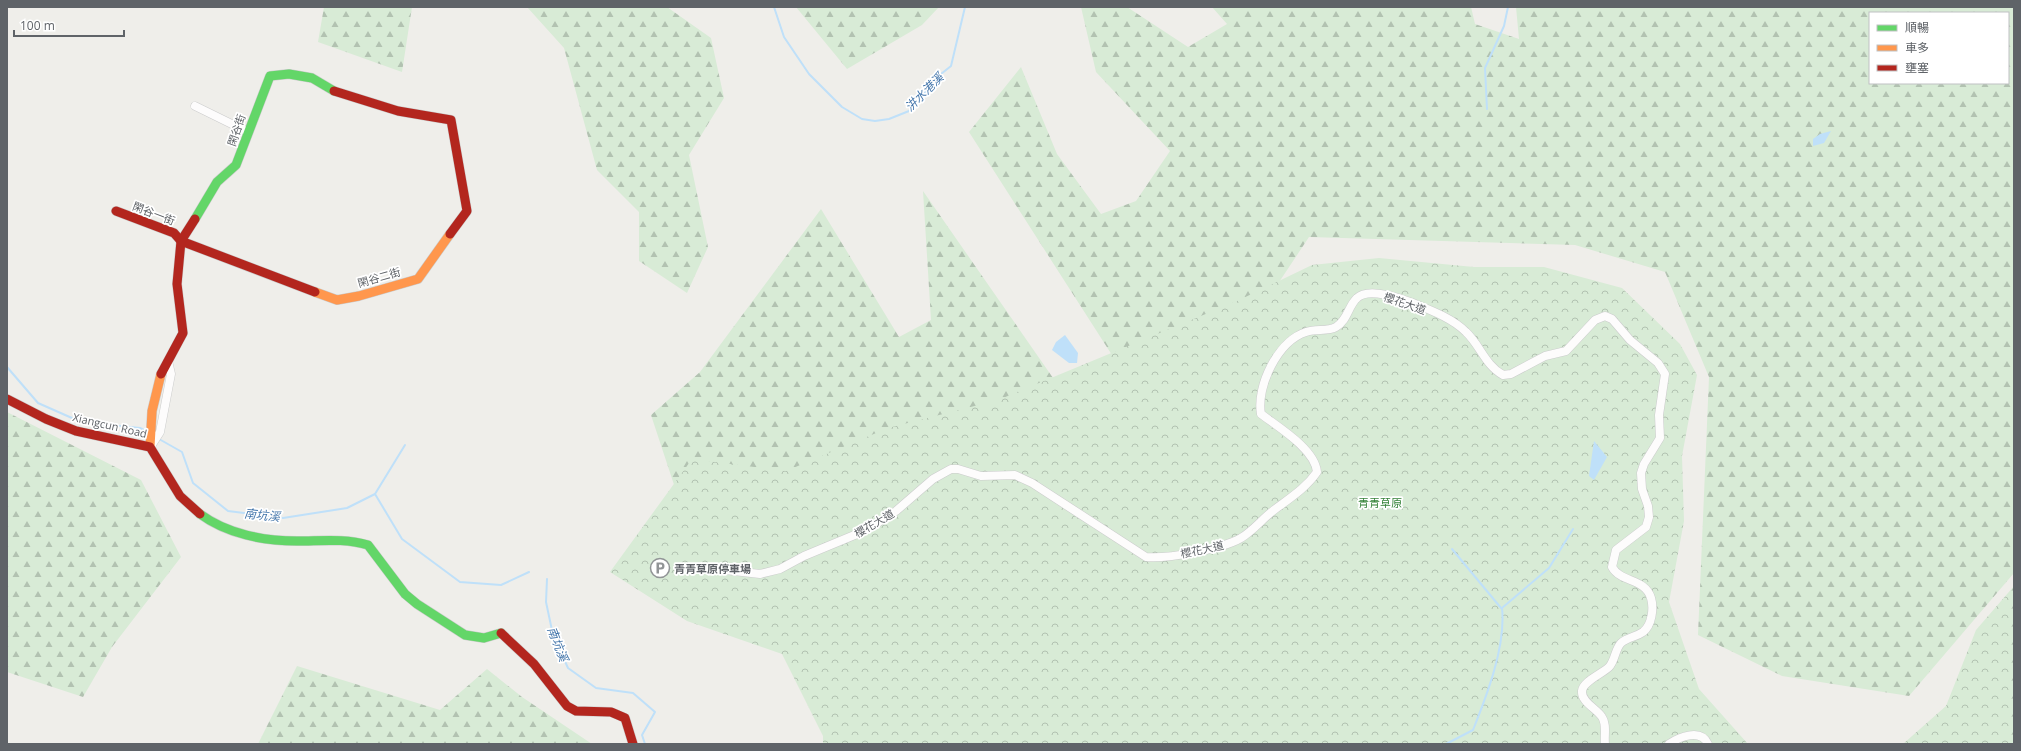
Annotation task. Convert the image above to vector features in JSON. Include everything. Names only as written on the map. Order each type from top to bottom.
[{"type":"street","name":"閑谷街","points":[[151,439],[152,411],[162,372],[183,333],[177,284],[181,241],[218,182],[236,165],[270,76],[289,74],[312,78],[332,92],[398,111],[452,120]]},
{"type":"street","points":[[195,106],[248,132]]},
{"type":"street","name":"閑谷二街","points":[[181,241],[337,300],[359,296],[418,279],[467,211],[452,120]]},
{"type":"street","name":"閑谷一街","points":[[116,211],[174,233],[181,241]]},
{"type":"street","name":"櫻花大道","points":[[699,567],[760,574],[780,569],[804,556],[857,534],[879,522],[896,511],[933,479],[952,469],[958,469],[981,476],[1016,475],[1032,483],[1146,557],[1165,557],[1226,544],[1241,538],[1253,529],[1266,516],[1306,487],[1317,472],[1314,459],[1297,442],[1261,414],[1259,404],[1262,387],[1272,365],[1286,344],[1307,331],[1329,330],[1336,327],[1349,313],[1357,298],[1366,293],[1387,295],[1411,302],[1451,320],[1466,332],[1489,364],[1503,375],[1511,374],[1545,356],[1566,351],[1595,320],[1606,316],[1612,319],[1630,340],[1658,363],[1665,374],[1659,415],[1660,438],[1644,464],[1641,473],[1642,489],[1648,506],[1649,517],[1646,527],[1616,550],[1612,567],[1616,574],[1637,582],[1646,588],[1651,598],[1652,613],[1650,623],[1644,631],[1620,644],[1610,666],[1584,686],[1582,692],[1583,698],[1602,717],[1605,725],[1605,744]]},
{"type":"street","points":[[151,439],[160,432],[171,374],[168,361]]},
{"type":"street","name":"Xiangcun Road","points":[[7,399],[51,422],[87,434],[134,442],[151,439],[180,496],[205,519],[234,532],[294,541],[341,540],[368,546],[405,594],[417,604],[464,635],[484,638],[502,633],[534,664],[567,706],[576,712],[611,712],[625,718],[633,744]]},
{"type":"street","points":[[1669,744],[1676,739],[1692,735],[1701,736],[1708,744]]},
{"type":"green space","points":[[324,7],[412,7],[402,72],[318,42]]},
{"type":"green space","points":[[527,7],[667,7],[711,38],[724,98],[689,155],[708,247],[687,293],[639,261],[639,212],[597,170],[564,48]]},
{"type":"green space","points":[[796,7],[939,7],[922,25],[847,69]]},
{"type":"green space","points":[[1081,7],[1127,7],[1188,47],[1227,24],[1212,7],[1471,7],[1475,24],[1519,39],[1516,7],[2014,7],[2014,573],[1909,696],[1782,676],[1698,635],[1709,377],[1665,272],[1575,245],[1309,237],[1222,368],[1274,481],[1165,527],[1026,444],[849,465],[793,490],[682,509],[651,415],[700,372],[821,209],[899,337],[931,320],[923,191],[1092,434],[1144,405],[969,132],[1021,67],[1057,154],[1101,214],[1136,201],[1170,151],[1096,72]]},
{"type":"green space","name":"青青草原","points":[[1379,258],[1474,267],[1544,267],[1622,288],[1680,344],[1697,375],[1682,456],[1684,521],[1669,602],[1699,689],[1748,744],[823,744],[823,736],[782,654],[687,621],[610,572],[692,459],[786,471],[888,428],[998,400],[1237,301],[1312,265]]},
{"type":"green space","points":[[7,412],[141,480],[181,557],[112,647],[83,697],[7,672]]},
{"type":"green space","points":[[2014,586],[2014,744],[1903,744],[1946,706],[1976,630]]},
{"type":"green space","points":[[297,666],[440,710],[487,669],[522,697],[592,744],[258,744]]},
{"type":"water","points":[[1831,131],[1824,143],[1813,146],[1813,139],[1820,134]]},
{"type":"water","points":[[1065,335],[1078,353],[1077,363],[1069,363],[1052,350],[1056,342]]},
{"type":"water","points":[[1594,441],[1607,457],[1594,480],[1589,476]]},
{"type":"waterway","name":"汫水港溪","points":[[774,7],[784,37],[809,74],[842,107],[862,119],[875,121],[889,119],[909,111],[936,78],[951,66],[965,7]]},
{"type":"waterway","points":[[1487,109],[1485,68],[1504,26],[1508,7]]},
{"type":"waterway","name":"南坑溪","points":[[7,367],[38,403],[81,422],[140,428],[146,431]]},
{"type":"waterway","name":"南坑溪","points":[[159,439],[182,452],[193,483],[228,511],[283,518],[347,508],[375,494],[402,539],[460,582],[501,585],[529,572]]},
{"type":"waterway","points":[[375,494],[405,445]]},
{"type":"waterway","points":[[1446,744],[1473,730],[1484,702],[1498,654],[1501,638],[1502,608],[1549,568],[1573,529]]},
{"type":"waterway","points":[[1452,549],[1501,608]]},
{"type":"waterway","name":"南坑溪","points":[[547,579],[546,602],[553,635],[568,668],[596,688],[633,693],[655,712],[642,735],[645,744]]},
{"type":"traffic: fast","points":[[195,219],[217,182],[236,165],[270,76],[289,74],[312,78],[334,91]]},
{"type":"traffic: fast","points":[[200,514],[222,527],[259,538],[284,541],[350,541],[368,545],[405,594],[417,604],[465,635],[484,638],[501,633]]},
{"type":"traffic: slow","points":[[315,292],[337,300],[359,296],[418,279],[450,234]]},
{"type":"traffic: slow","points":[[150,447],[152,411],[161,374]]},
{"type":"traffic: jam","points":[[334,91],[398,111],[451,120],[467,211],[450,234]]},
{"type":"traffic: jam","points":[[116,211],[174,233],[181,241],[315,292]]},
{"type":"traffic: jam","points":[[161,374],[183,333],[177,284],[181,241],[195,219]]},
{"type":"traffic: jam","points":[[7,399],[46,419],[76,431],[150,447],[180,496],[200,514]]},
{"type":"traffic: jam","points":[[501,633],[534,664],[567,706],[576,711],[611,712],[625,718],[633,744]]},
{"type":"place","name":"青青草原停車場","points":[[660,568]]}]
